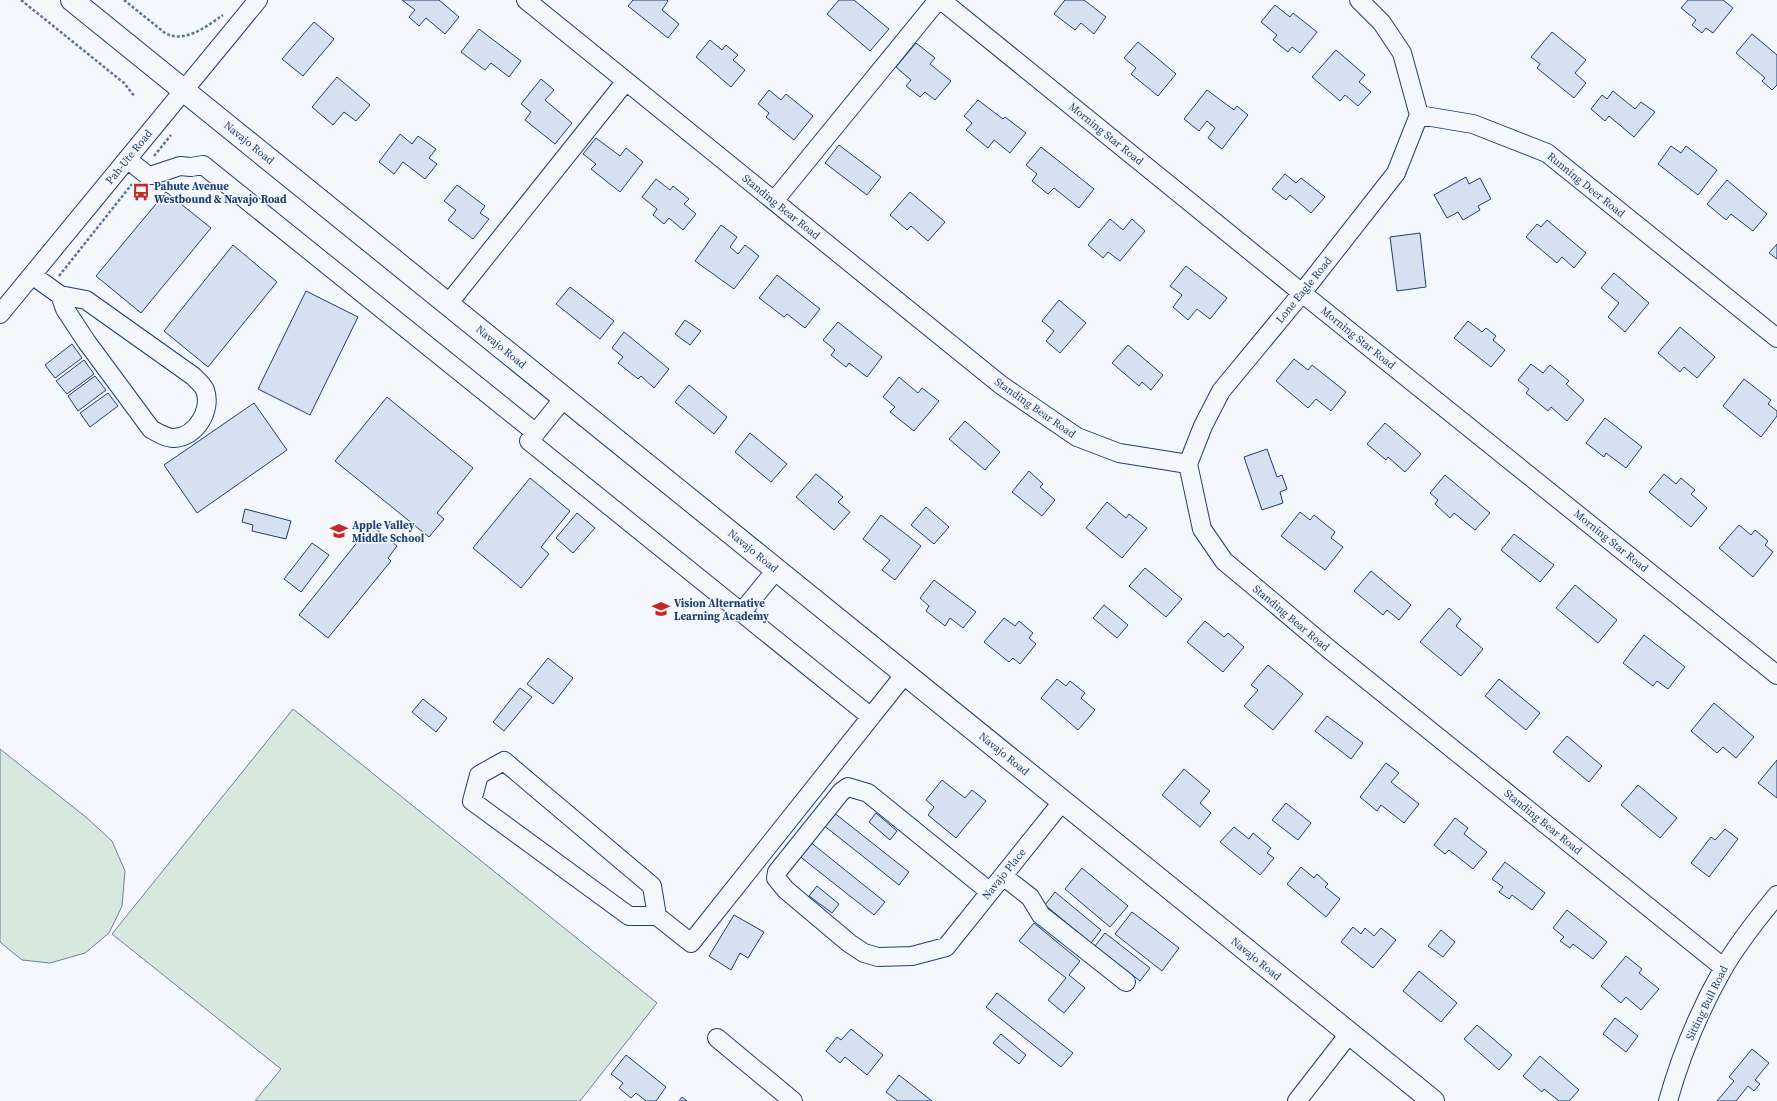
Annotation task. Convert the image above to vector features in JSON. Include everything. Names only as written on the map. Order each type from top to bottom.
[{"type":"main road","name":"Navajo Road","points":[[72,0],[1433,1101]]},
{"type":"street","name":"Pah-Ute Road","points":[[0,314],[258,0]]},
{"type":"street","name":"Standing Bear Road","points":[[526,0],[1001,385],[1077,437],[1119,453],[1188,464],[1202,529],[1224,561],[1336,655],[1724,968]]},
{"type":"street","points":[[774,201],[938,0]]},
{"type":"street","name":"Morning Star Road","points":[[941,0],[1777,675]]},
{"type":"street","points":[[1359,0],[1382,23],[1402,53],[1419,115]]},
{"type":"street","points":[[448,304],[626,81]]},
{"type":"street","name":"Lone Eagle Road","points":[[1188,464],[1203,426],[1221,391],[1302,293],[1396,173],[1419,115]]},
{"type":"street","name":"Running Deer Road","points":[[1419,115],[1472,124],[1547,153],[1777,338]]},
{"type":"street","points":[[127,159],[147,175],[153,175],[180,166],[191,167],[203,165],[536,433]]},
{"type":"street","points":[[32,275],[55,291],[86,300],[193,376],[205,388],[208,402],[201,421],[190,432],[175,438],[162,435],[151,429],[86,341],[55,291]]},
{"type":"street","points":[[564,398],[529,441],[871,717]]},
{"type":"street","points":[[741,613],[776,570]]},
{"type":"street","points":[[657,916],[652,886],[504,761],[479,775],[472,801],[629,916],[657,916],[691,943],[905,674]]},
{"type":"street","name":"Navajo Place","points":[[990,892],[868,793],[848,787],[841,792],[777,872],[776,878],[786,890],[849,943],[864,953],[878,957],[912,956],[946,947],[1003,876],[1062,802]]},
{"type":"street","points":[[1003,876],[1030,897],[1041,915],[1126,982]]},
{"type":"street","name":"Sitting Bull Road","points":[[1668,1101],[1685,1049],[1704,1005],[1724,968],[1777,895]]},
{"type":"street","points":[[1297,1101],[1349,1034]]},
{"type":"street","points":[[717,1038],[793,1101]]},
{"type":"path","points":[[21,0],[124,83],[135,97]]},
{"type":"path","points":[[124,0],[165,33],[172,36],[190,34],[224,14]]},
{"type":"path","points":[[55,291],[142,171],[173,133]]},
{"type":"shaded area","points":[[293,709],[657,1003],[580,1101],[255,1101],[281,1069],[112,934]]},
{"type":"shaded area","points":[[0,749],[87,818],[112,841],[125,871],[122,906],[109,933],[85,953],[50,963],[22,960],[0,942]]},
{"type":"building","points":[[402,0],[439,0],[459,17],[445,34],[426,18],[419,26],[409,17],[415,10]]},
{"type":"building","points":[[633,0],[667,0],[668,1],[662,10],[679,24],[668,38],[628,6]]},
{"type":"building","points":[[839,0],[854,0],[889,29],[870,51],[827,14]]},
{"type":"building","points":[[1065,0],[1084,0],[1106,17],[1094,34],[1081,23],[1075,30],[1054,14]]},
{"type":"building","points":[[1688,0],[1723,0],[1733,8],[1713,33],[1706,28],[1702,33],[1692,25],[1696,20],[1681,8]]},
{"type":"building","points":[[1275,5],[1290,17],[1293,13],[1317,32],[1300,53],[1292,47],[1288,52],[1273,40],[1277,35],[1261,22]]},
{"type":"building","points":[[314,22],[334,39],[303,76],[282,59]]},
{"type":"building","points":[[479,29],[521,61],[509,77],[491,63],[485,70],[461,52]]},
{"type":"building","points":[[1552,32],[1586,60],[1575,73],[1586,83],[1574,98],[1537,68],[1540,64],[1531,57]]},
{"type":"building","points":[[1752,34],[1777,55],[1777,85],[1772,90],[1762,81],[1765,78],[1736,53]]},
{"type":"building","points":[[710,40],[722,50],[726,45],[738,55],[733,60],[745,70],[731,87],[696,57]]},
{"type":"building","points":[[1138,42],[1176,74],[1158,96],[1131,74],[1136,68],[1124,58]]},
{"type":"building","points":[[916,43],[935,58],[930,64],[951,81],[935,100],[925,92],[920,97],[906,86],[911,80],[896,67]]},
{"type":"building","points":[[1336,50],[1365,75],[1359,82],[1371,92],[1358,106],[1345,95],[1340,101],[1312,77]]},
{"type":"building","points":[[337,77],[370,105],[356,121],[344,112],[333,125],[312,107]]},
{"type":"building","points":[[541,79],[554,90],[545,100],[572,123],[555,144],[525,120],[531,112],[521,104]]},
{"type":"building","points":[[769,90],[781,100],[786,94],[813,116],[794,140],[766,117],[769,113],[758,104]]},
{"type":"building","points":[[1207,90],[1234,110],[1237,106],[1248,115],[1222,149],[1208,138],[1215,128],[1207,121],[1199,131],[1184,119]]},
{"type":"building","points":[[1613,91],[1635,109],[1641,102],[1655,112],[1634,137],[1609,116],[1605,121],[1591,109],[1602,95],[1607,99]]},
{"type":"building","points":[[978,100],[1003,119],[1005,117],[1026,133],[1010,153],[994,140],[988,148],[966,130],[972,123],[964,116]]},
{"type":"building","points":[[400,134],[412,144],[418,136],[436,149],[429,158],[437,164],[425,179],[403,162],[394,174],[379,162]]},
{"type":"building","points":[[596,138],[620,156],[626,148],[643,162],[620,192],[591,169],[596,164],[583,154]]},
{"type":"building","points":[[839,145],[881,177],[867,195],[825,163]]},
{"type":"building","points":[[1671,146],[1681,153],[1686,146],[1717,170],[1698,195],[1658,164]]},
{"type":"building","points":[[1041,147],[1094,189],[1079,208],[1054,188],[1048,194],[1032,181],[1037,174],[1026,165]]},
{"type":"building","points":[[1285,174],[1296,183],[1301,178],[1325,197],[1311,213],[1290,195],[1286,200],[1272,189]]},
{"type":"building","points":[[1466,177],[1469,184],[1480,178],[1491,199],[1478,206],[1480,210],[1463,220],[1458,212],[1447,218],[1434,195]]},
{"type":"building","points":[[656,179],[670,190],[673,186],[689,199],[684,204],[696,214],[683,230],[669,218],[664,224],[653,215],[657,209],[642,197]]},
{"type":"building","points":[[1727,180],[1767,214],[1753,231],[1731,214],[1726,220],[1707,204]]},
{"type":"building","points":[[457,185],[485,206],[480,213],[489,219],[473,239],[448,220],[456,210],[444,201]]},
{"type":"building","points":[[166,192],[211,228],[141,313],[96,276]]},
{"type":"building","points":[[910,192],[945,222],[928,241],[911,226],[907,230],[890,215]]},
{"type":"building","points":[[1110,219],[1123,230],[1132,219],[1145,231],[1120,261],[1108,252],[1103,258],[1088,245]]},
{"type":"building","points":[[1547,220],[1586,253],[1574,268],[1562,257],[1557,263],[1526,237],[1537,224],[1541,227]]},
{"type":"building","points":[[721,225],[737,237],[730,247],[738,254],[745,245],[759,256],[734,289],[695,261]]},
{"type":"building","points":[[1420,233],[1426,287],[1397,291],[1390,237]]},
{"type":"building","points":[[1777,244],[1777,259],[1769,253]]},
{"type":"building","points":[[233,245],[277,282],[208,367],[164,331]]},
{"type":"building","points":[[1186,266],[1227,298],[1210,319],[1197,309],[1188,320],[1173,307],[1182,295],[1170,286]]},
{"type":"building","points":[[1614,273],[1649,303],[1625,332],[1608,317],[1619,303],[1601,288]]},
{"type":"building","points":[[777,275],[820,309],[805,328],[787,314],[784,317],[759,298]]},
{"type":"building","points":[[570,287],[614,321],[600,339],[556,304]]},
{"type":"building","points":[[306,291],[358,317],[310,415],[258,389]]},
{"type":"building","points":[[1059,300],[1086,323],[1060,353],[1046,341],[1054,331],[1042,321]]},
{"type":"building","points":[[685,320],[701,331],[690,345],[675,334]]},
{"type":"building","points":[[1468,321],[1482,332],[1486,328],[1496,336],[1493,340],[1505,350],[1491,367],[1454,338]]},
{"type":"building","points":[[838,322],[882,357],[867,377],[849,363],[846,367],[831,355],[835,350],[823,340]]},
{"type":"building","points":[[1680,327],[1715,357],[1697,378],[1684,367],[1680,372],[1658,353]]},
{"type":"building","points":[[624,332],[669,369],[654,388],[641,376],[638,379],[618,363],[623,357],[612,348]]},
{"type":"building","points":[[72,344],[82,358],[55,378],[45,365]]},
{"type":"building","points":[[1128,345],[1163,375],[1151,390],[1142,382],[1139,386],[1112,363]]},
{"type":"building","points":[[1294,359],[1308,370],[1312,365],[1346,392],[1331,411],[1316,399],[1308,408],[1276,381]]},
{"type":"building","points":[[84,360],[94,374],[67,394],[56,381]]},
{"type":"building","points":[[1531,364],[1543,373],[1550,365],[1569,381],[1566,384],[1584,400],[1567,421],[1551,407],[1548,411],[1526,393],[1529,389],[1518,380]]},
{"type":"building","points":[[95,376],[106,390],[78,411],[68,396]]},
{"type":"building","points":[[899,377],[918,393],[922,388],[939,401],[914,431],[890,412],[895,407],[883,397]]},
{"type":"building","points":[[1744,379],[1771,400],[1768,404],[1777,411],[1777,416],[1761,437],[1723,406]]},
{"type":"building","points":[[689,385],[727,417],[714,434],[675,402]]},
{"type":"building","points":[[108,393],[118,406],[90,427],[80,413]]},
{"type":"building","points":[[387,397],[473,468],[437,513],[444,519],[429,537],[335,461]]},
{"type":"building","points":[[254,403],[287,450],[197,513],[164,465]]},
{"type":"building","points":[[1605,418],[1642,447],[1626,468],[1606,453],[1604,457],[1586,443]]},
{"type":"building","points":[[965,421],[1000,452],[985,470],[949,439]]},
{"type":"building","points":[[1385,423],[1421,454],[1405,472],[1388,457],[1386,460],[1367,444]]},
{"type":"building","points":[[750,433],[787,464],[771,482],[735,452]]},
{"type":"building","points":[[1267,449],[1277,477],[1282,475],[1287,489],[1280,492],[1283,503],[1262,510],[1244,457]]},
{"type":"building","points":[[1029,471],[1043,484],[1040,487],[1055,500],[1042,516],[1012,492]]},
{"type":"building","points":[[816,474],[843,497],[838,502],[850,512],[834,530],[796,497]]},
{"type":"building","points":[[1664,474],[1676,484],[1681,478],[1695,490],[1691,494],[1707,508],[1691,527],[1649,492]]},
{"type":"building","points":[[1445,475],[1490,513],[1475,530],[1454,513],[1450,518],[1435,504],[1438,500],[1430,493]]},
{"type":"building","points":[[530,478],[570,511],[541,547],[549,554],[521,588],[473,548]]},
{"type":"building","points":[[1107,502],[1126,518],[1129,514],[1147,528],[1122,558],[1086,528]]},
{"type":"building","points":[[926,507],[949,527],[934,544],[911,525]]},
{"type":"building","points":[[245,509],[291,521],[286,539],[252,531],[253,525],[242,522]]},
{"type":"building","points":[[1300,512],[1310,520],[1314,515],[1335,532],[1331,538],[1343,547],[1325,570],[1281,536]]},
{"type":"building","points":[[577,513],[595,528],[573,553],[556,538]]},
{"type":"building","points":[[881,515],[921,546],[895,580],[882,570],[890,560],[863,539]]},
{"type":"building","points":[[371,525],[397,546],[388,558],[391,561],[328,638],[299,615]]},
{"type":"building","points":[[1739,525],[1751,535],[1755,530],[1768,541],[1765,545],[1773,552],[1753,577],[1719,548]]},
{"type":"building","points":[[1514,534],[1554,565],[1540,582],[1501,550]]},
{"type":"building","points":[[312,543],[329,555],[301,592],[284,579]]},
{"type":"building","points":[[1145,568],[1182,599],[1166,617],[1129,586]]},
{"type":"building","points":[[1371,571],[1411,605],[1399,620],[1387,610],[1383,615],[1354,591]]},
{"type":"building","points":[[934,580],[976,612],[963,628],[950,618],[945,626],[926,611],[929,606],[920,598]]},
{"type":"building","points":[[1575,585],[1617,620],[1598,643],[1556,608]]},
{"type":"building","points":[[1104,605],[1128,625],[1117,638],[1093,618]]},
{"type":"building","points":[[1449,608],[1461,619],[1456,626],[1483,649],[1461,676],[1420,642]]},
{"type":"building","points":[[1004,618],[1015,626],[1019,621],[1033,633],[1029,638],[1036,644],[1020,664],[1013,658],[1009,662],[984,642]]},
{"type":"building","points":[[1205,621],[1224,637],[1228,633],[1244,647],[1223,672],[1187,642]]},
{"type":"building","points":[[1644,635],[1685,667],[1668,689],[1657,681],[1653,686],[1623,663]]},
{"type":"building","points":[[548,658],[573,678],[553,704],[527,684]]},
{"type":"building","points":[[1268,665],[1303,694],[1273,730],[1244,706],[1258,690],[1251,685]]},
{"type":"building","points":[[1057,679],[1066,686],[1070,681],[1085,693],[1081,698],[1095,710],[1078,730],[1041,698]]},
{"type":"building","points":[[1499,679],[1540,713],[1526,730],[1485,696]]},
{"type":"building","points":[[520,688],[532,697],[504,731],[493,722]]},
{"type":"building","points":[[423,699],[447,718],[436,732],[412,712]]},
{"type":"building","points":[[1714,703],[1754,737],[1736,758],[1723,747],[1717,753],[1691,731]]},
{"type":"building","points":[[1327,716],[1363,743],[1351,759],[1315,731]]},
{"type":"building","points":[[1567,736],[1602,766],[1589,782],[1553,752]]},
{"type":"building","points":[[1777,760],[1777,798],[1758,783]]},
{"type":"building","points":[[1386,763],[1399,773],[1391,782],[1419,804],[1404,823],[1381,805],[1377,811],[1360,797]]},
{"type":"building","points":[[1184,769],[1210,791],[1200,803],[1211,813],[1200,827],[1162,795]]},
{"type":"building","points":[[942,780],[965,798],[972,790],[986,801],[956,838],[928,815],[934,807],[926,800]]},
{"type":"building","points":[[1638,785],[1677,818],[1660,838],[1621,805]]},
{"type":"building","points":[[1286,803],[1311,823],[1298,840],[1272,820]]},
{"type":"building","points":[[833,812],[909,872],[899,885],[822,824]]},
{"type":"building","points":[[876,813],[897,831],[890,840],[869,822]]},
{"type":"building","points":[[1455,818],[1468,828],[1464,834],[1487,852],[1473,869],[1449,850],[1445,854],[1434,845]]},
{"type":"building","points":[[1234,827],[1249,839],[1253,833],[1271,848],[1267,853],[1274,858],[1260,875],[1220,842]]},
{"type":"building","points":[[1725,829],[1738,839],[1709,877],[1691,863],[1711,837],[1715,840]]},
{"type":"building","points":[[809,841],[885,902],[874,915],[798,855]]},
{"type":"building","points":[[1505,862],[1545,893],[1532,910],[1512,895],[1509,899],[1499,892],[1503,887],[1492,879]]},
{"type":"building","points":[[1301,867],[1314,878],[1317,874],[1328,884],[1325,887],[1340,899],[1326,917],[1287,884]]},
{"type":"building","points":[[1082,868],[1128,906],[1110,927],[1065,889]]},
{"type":"building","points":[[817,886],[839,904],[832,913],[809,896]]},
{"type":"building","points":[[1055,892],[1101,930],[1091,943],[1045,905]]},
{"type":"building","points":[[1567,910],[1607,942],[1593,959],[1573,944],[1570,948],[1560,941],[1564,937],[1553,928]]},
{"type":"building","points":[[1132,912],[1179,948],[1162,971],[1115,934]]},
{"type":"building","points":[[734,915],[764,932],[748,958],[740,953],[731,970],[709,956]]},
{"type":"building","points":[[1034,923],[1080,961],[1069,975],[1085,988],[1064,1013],[1048,1000],[1066,978],[1019,941]]},
{"type":"building","points":[[1353,927],[1361,934],[1365,928],[1374,936],[1381,928],[1396,940],[1373,968],[1341,942]]},
{"type":"building","points":[[1441,930],[1455,942],[1443,957],[1428,946]]},
{"type":"building","points":[[1105,933],[1150,968],[1140,981],[1095,946]]},
{"type":"building","points":[[1626,956],[1642,969],[1639,973],[1659,989],[1641,1010],[1626,997],[1621,1003],[1601,986]]},
{"type":"building","points":[[1419,971],[1457,1003],[1441,1022],[1403,991]]},
{"type":"building","points":[[997,993],[1073,1053],[1061,1067],[986,1007]]},
{"type":"building","points":[[1615,1018],[1638,1036],[1626,1052],[1603,1034]]},
{"type":"building","points":[[1477,1025],[1512,1055],[1499,1070],[1464,1039]]},
{"type":"building","points":[[851,1029],[883,1055],[867,1075],[845,1057],[840,1063],[826,1051],[837,1037],[841,1040]]},
{"type":"building","points":[[1001,1034],[1026,1055],[1019,1064],[993,1043]]},
{"type":"building","points":[[1752,1049],[1769,1063],[1755,1080],[1760,1084],[1754,1091],[1748,1086],[1736,1101],[1717,1101],[1734,1081],[1729,1077]]},
{"type":"building","points":[[626,1055],[666,1087],[656,1101],[646,1101],[636,1093],[631,1098],[619,1088],[623,1083],[611,1074]]},
{"type":"building","points":[[1540,1056],[1579,1090],[1569,1101],[1559,1101],[1544,1089],[1542,1092],[1523,1076]]},
{"type":"building","points":[[899,1075],[932,1101],[898,1101],[886,1092]]},
{"type":"building","points":[[682,1097],[687,1101],[679,1101]]},
{"type":"place","name":"Pahute Avenue Westbound & Navajo Road","points":[[141,192]]},
{"type":"place","name":"Apple Valley Middle School","points":[[339,531]]},
{"type":"place","name":"Vision Alternative Learning Academy","points":[[661,609]]}]
